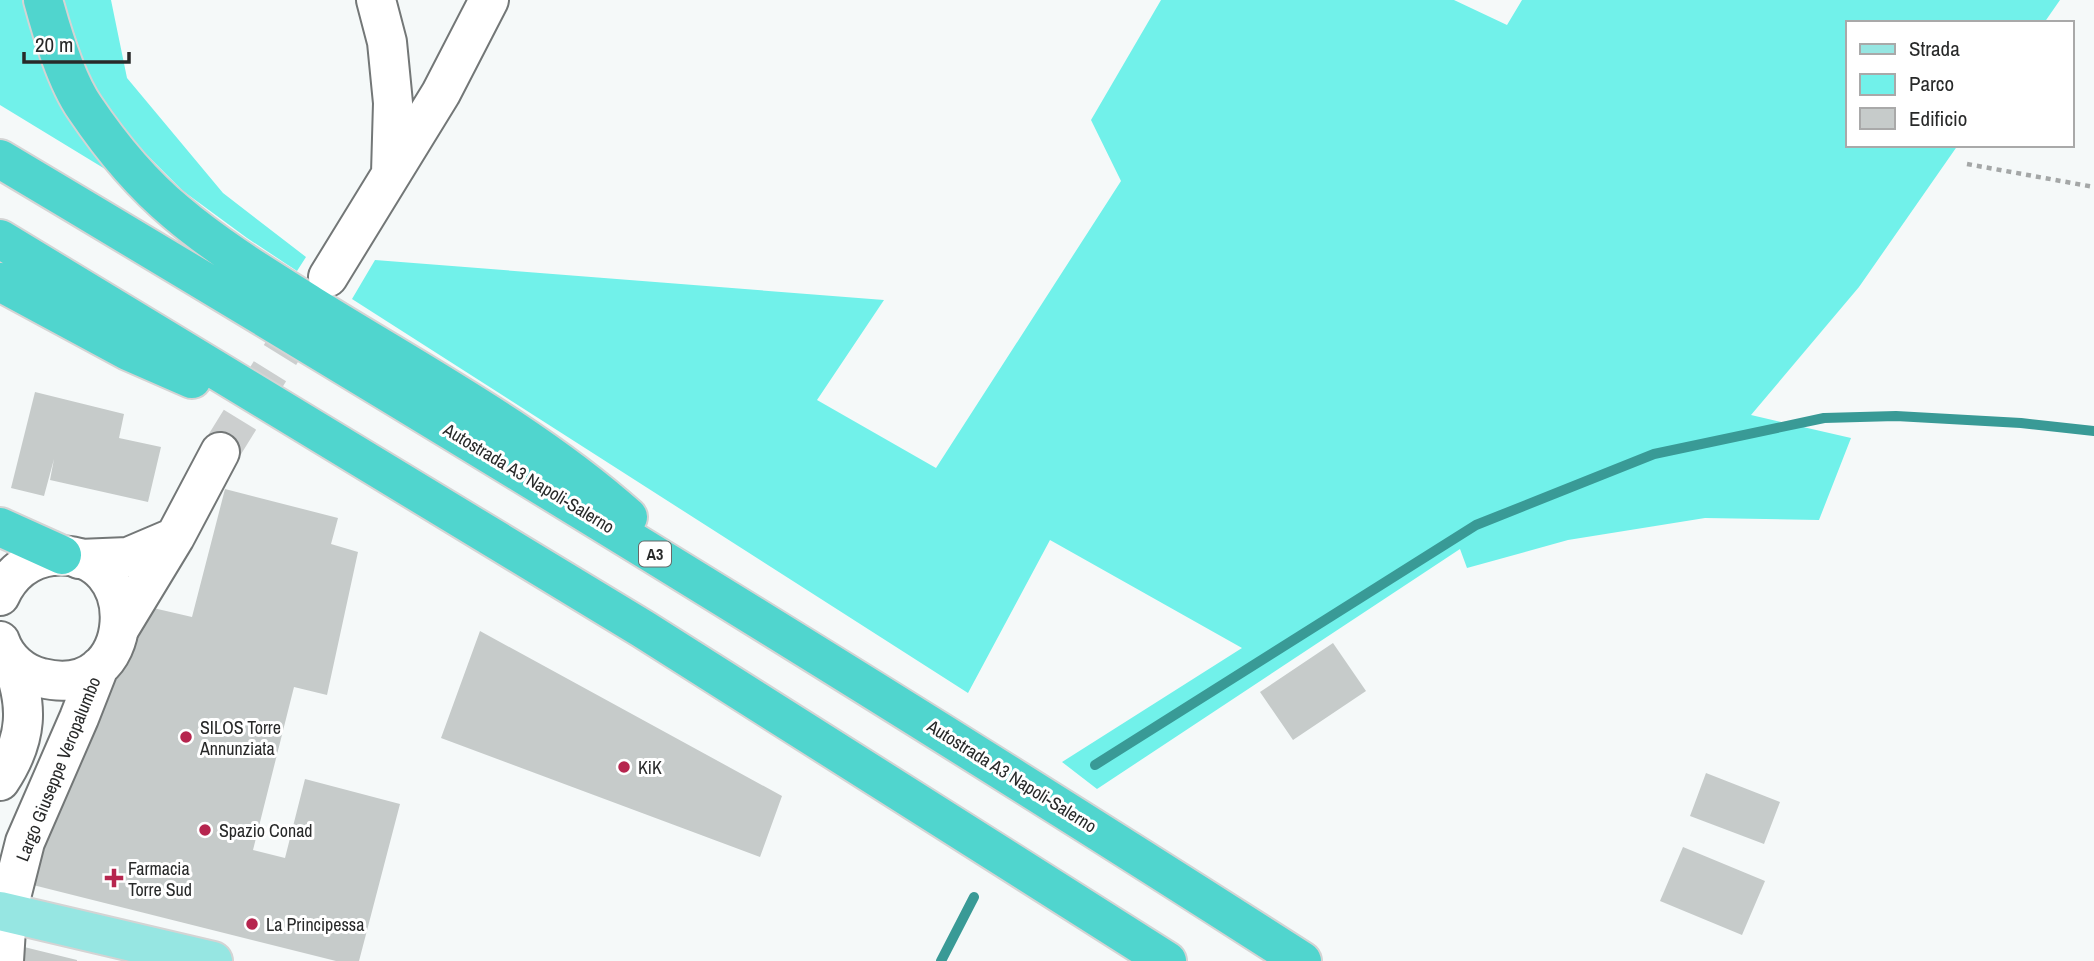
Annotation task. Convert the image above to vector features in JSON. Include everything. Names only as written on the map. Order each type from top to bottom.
[{"type":"highway","points":[[43,0],[54,40],[83,106],[125,161],[175,211],[257,271],[507,427],[591,484],[697,579]]},
{"type":"highway","name":"Autostrada A3 Napoli-Salerno","points":[[0,159],[697,579],[1041,793],[1302,961]]},
{"type":"highway","points":[[0,239],[643,629],[1167,961]]},
{"type":"highway","points":[[0,282],[128,351],[335,442]]},
{"type":"highway","points":[[0,527],[70,557]]},
{"type":"main road","points":[[3,912],[213,961]]},
{"type":"street","points":[[376,0],[387,42],[393,103],[390,178]]},
{"type":"street","points":[[328,277],[441,93],[489,0]]},
{"type":"street","name":"Largo Giuseppe Veropalumbo","points":[[4,961],[3,912],[25,842],[99,667],[114,648],[121,626],[175,537],[220,452]]},
{"type":"street","points":[[0,596],[11,577],[26,564],[44,557],[128,557],[175,537]]},
{"type":"street","points":[[70,557],[94,566],[107,578],[118,601],[121,626]]},
{"type":"street","name":"Largo Giuseppe Veropalumbo","points":[[6,650],[23,671],[54,681],[85,675],[99,667]]},
{"type":"street","name":"Largo Giuseppe Veropalumbo","points":[[0,780],[22,734],[25,714],[18,678],[6,650]]},
{"type":"path","points":[[1967,164],[2094,187]]},
{"type":"green space","points":[[0,0],[22,0],[46,71],[110,172],[0,105]]},
{"type":"green space","points":[[63,0],[111,0],[127,78],[223,193],[306,257],[297,271],[183,191],[135,143],[105,107],[85,65]]},
{"type":"green space","points":[[1161,0],[1454,0],[1507,25],[1522,0],[2060,0],[2045,21],[1846,21],[1846,147],[1957,147],[1859,287],[1751,415],[1851,438],[1819,520],[1705,518],[1568,540],[1467,568],[1460,549],[1097,789],[1062,762],[1242,648],[1050,540],[968,693],[352,299],[375,260],[884,300],[817,400],[936,468],[1121,181],[1091,120]]},
{"type":"building","points":[[35,392],[124,414],[119,438],[161,447],[148,502],[50,480],[54,459],[44,496],[11,488]]},
{"type":"building","name":"SILOS Torre Annunziata","points":[[225,489],[338,518],[331,544],[358,552],[327,695],[294,687],[253,850],[285,858],[305,779],[400,804],[359,961],[336,961],[33,885],[48,830],[149,607],[192,617]]},
{"type":"building","name":"KiK","points":[[480,631],[782,796],[760,857],[441,738]]},
{"type":"building","points":[[1333,643],[1366,691],[1293,740],[1260,692]]},
{"type":"building","points":[[1706,773],[1780,802],[1764,844],[1690,816]]},
{"type":"building","points":[[1683,847],[1765,881],[1742,935],[1660,901]]},
{"type":"building","points":[[16,945],[77,960],[77,961],[17,961]]},
{"type":"waterway","points":[[1095,765],[1476,525],[1654,454],[1824,418],[1896,416],[2021,423],[2094,431]]},
{"type":"waterway","points":[[941,961],[974,897]]},
{"type":"tunnel","points":[[220,452],[309,308]]},
{"type":"place","name":"SILOS Torre Annunziata","points":[[186,737]]},
{"type":"place","name":"KiK","points":[[624,767]]},
{"type":"place","name":"Spazio Conad","points":[[205,830]]},
{"type":"place","name":"Farmacia Torre Sud","points":[[114,878]]},
{"type":"place","name":"La Principessa","points":[[252,924]]}]
